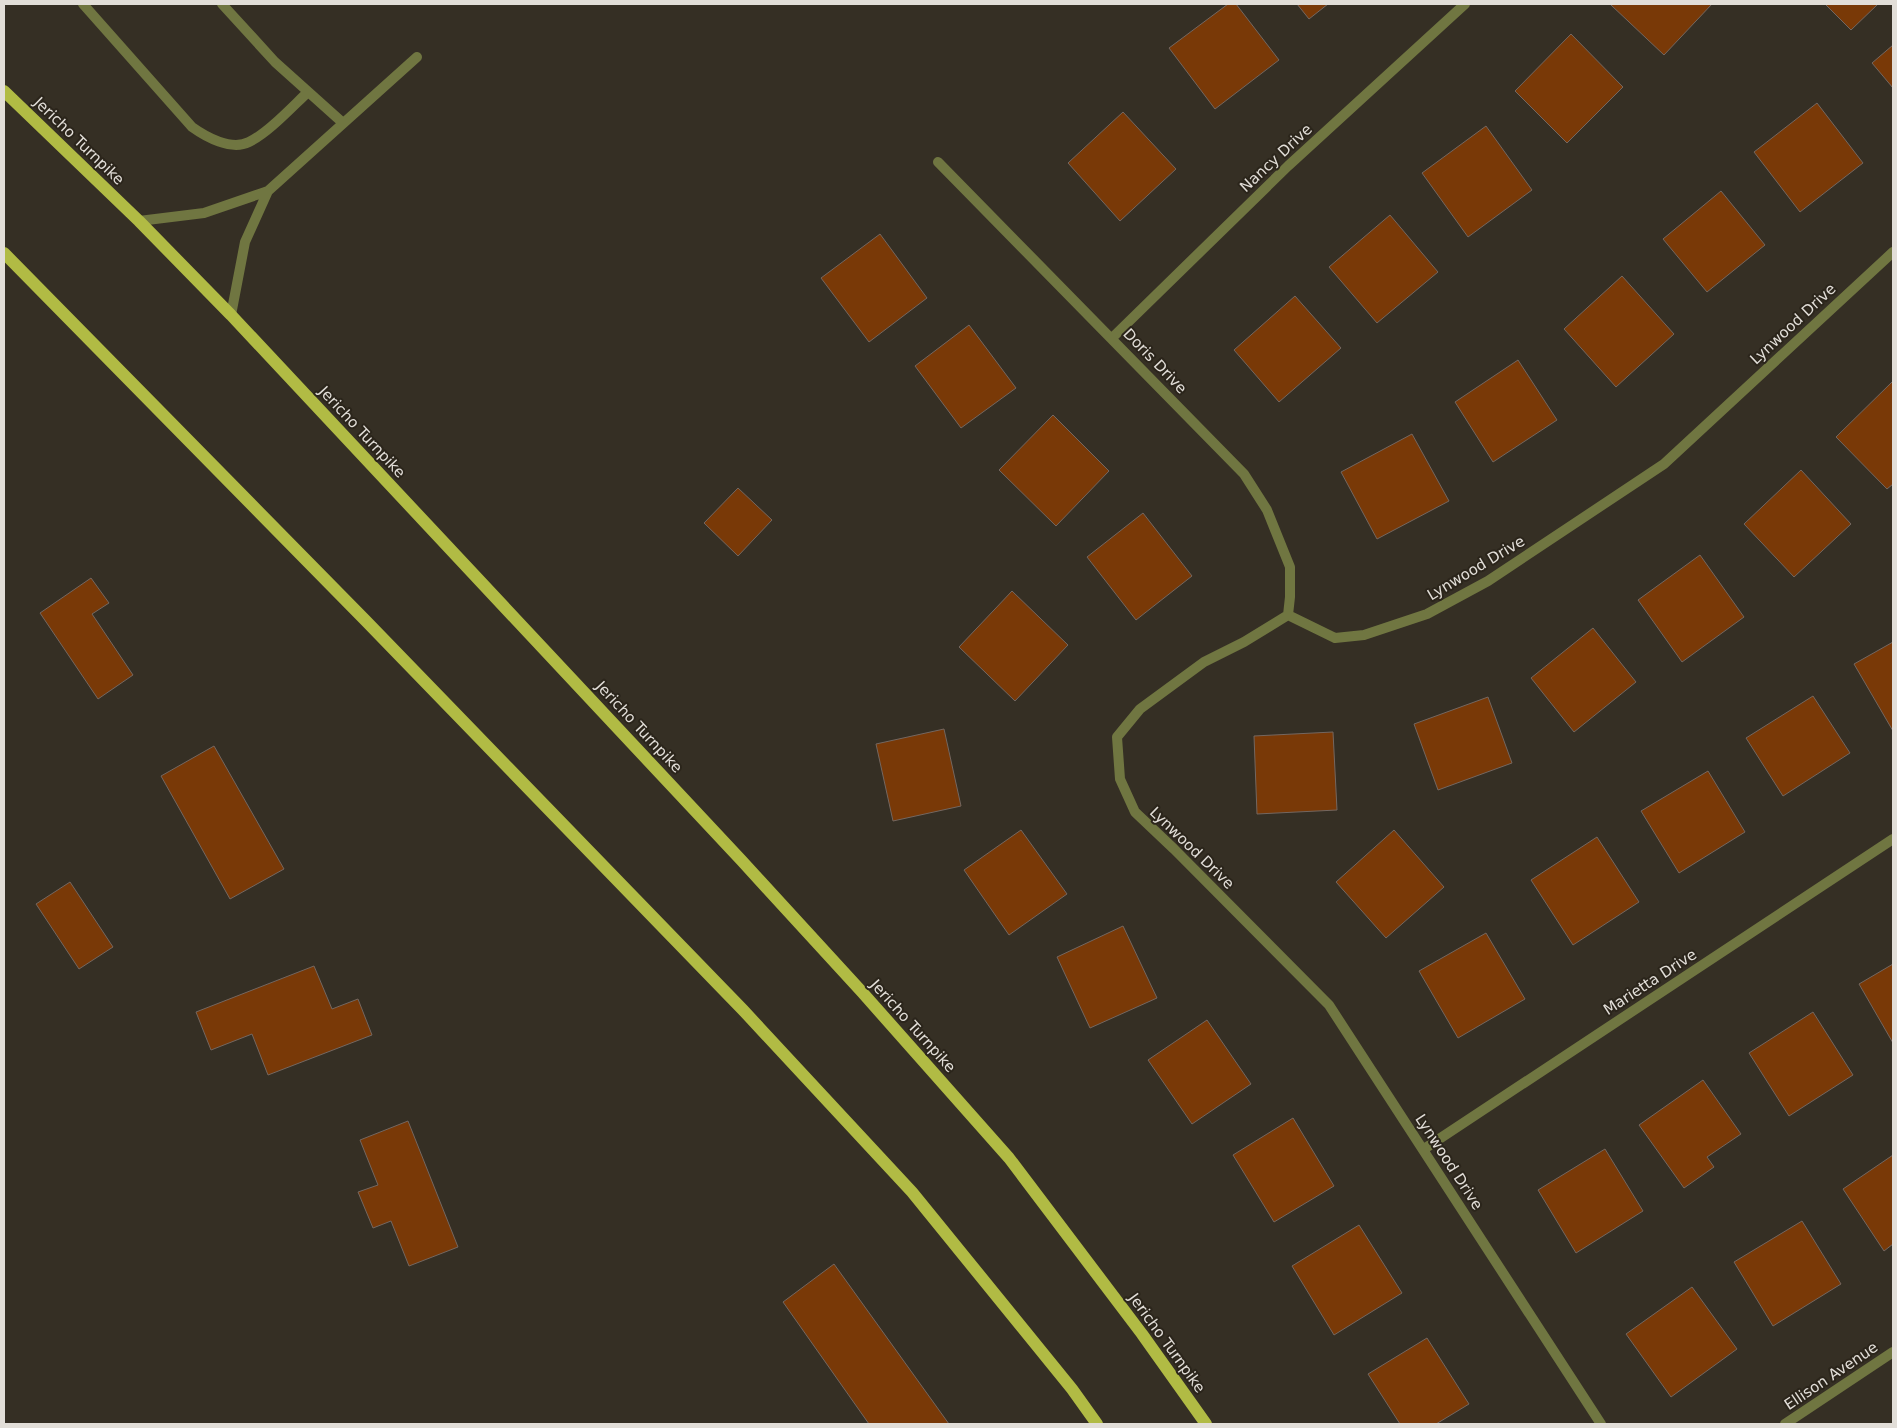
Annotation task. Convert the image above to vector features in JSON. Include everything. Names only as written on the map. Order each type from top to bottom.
[{"type":"main road","name":"Jericho Turnpike","points":[[4,91],[139,221],[231,315],[742,861],[1002,1150],[1142,1334],[1206,1424]]},
{"type":"main road","points":[[4,253],[366,621],[743,1010],[912,1192],[1072,1389],[1098,1424]]},
{"type":"street","points":[[83,4],[192,127],[208,138],[227,144],[248,143],[269,128],[308,92]]},
{"type":"street","points":[[222,4],[274,62],[343,123]]},
{"type":"street","name":"Nancy Drive","points":[[1112,338],[1288,166],[1464,4]]},
{"type":"street","points":[[231,315],[245,242],[258,209],[268,191],[417,57]]},
{"type":"street","name":"Doris Drive","points":[[938,162],[1244,474],[1267,510],[1290,567],[1288,615]]},
{"type":"street","points":[[139,221],[204,213],[268,191]]},
{"type":"street","name":"Lynwood Drive","points":[[1601,1424],[1329,1005],[1174,849],[1134,812],[1120,779],[1117,737],[1140,709],[1204,662],[1244,642],[1288,615],[1335,638],[1364,635],[1427,614],[1488,581],[1664,464],[1893,252]]},
{"type":"street","name":"Marietta Drive","points":[[1424,1149],[1893,839]]},
{"type":"street","name":"Ellison Avenue","points":[[1785,1424],[1893,1352]]},
{"type":"building","points":[[1228,4],[1236,4],[1279,60],[1215,109],[1169,48]]},
{"type":"building","points":[[1297,4],[1328,4],[1309,19]]},
{"type":"building","points":[[1612,4],[1712,4],[1664,55]]},
{"type":"building","points":[[1825,4],[1878,4],[1851,30]]},
{"type":"building","points":[[1571,34],[1623,87],[1567,143],[1515,91]]},
{"type":"building","points":[[1893,45],[1893,88],[1872,63]]},
{"type":"building","points":[[1817,103],[1863,163],[1800,212],[1754,152]]},
{"type":"building","points":[[1123,112],[1176,169],[1120,221],[1068,163]]},
{"type":"building","points":[[1486,126],[1532,190],[1468,237],[1422,173]]},
{"type":"building","points":[[1721,191],[1765,245],[1707,292],[1663,239]]},
{"type":"building","points":[[1390,215],[1438,272],[1377,323],[1329,267]]},
{"type":"building","points":[[880,234],[927,298],[869,342],[821,278]]},
{"type":"building","points":[[1622,276],[1674,334],[1616,387],[1564,329]]},
{"type":"building","points":[[1295,296],[1341,348],[1279,402],[1234,350]]},
{"type":"building","points":[[969,325],[1016,388],[961,428],[915,366]]},
{"type":"building","points":[[1518,360],[1557,420],[1493,462],[1455,402]]},
{"type":"building","points":[[1892,382],[1893,484],[1887,489],[1836,437]]},
{"type":"building","points":[[1053,415],[1109,471],[1056,526],[999,470]]},
{"type":"building","points":[[1412,434],[1449,501],[1377,539],[1341,472]]},
{"type":"building","points":[[1801,470],[1851,524],[1794,577],[1744,524]]},
{"type":"building","points":[[738,488],[772,520],[738,556],[704,523]]},
{"type":"building","points":[[1143,513],[1192,576],[1136,620],[1087,557]]},
{"type":"building","points":[[1700,555],[1744,617],[1682,662],[1638,600]]},
{"type":"building","points":[[91,578],[109,603],[92,614],[133,675],[98,699],[40,613]]},
{"type":"building","points":[[1012,591],[1068,645],[1015,701],[959,647]]},
{"type":"building","points":[[1593,628],[1636,682],[1574,732],[1531,678]]},
{"type":"building","points":[[1893,642],[1893,731],[1854,664]]},
{"type":"building","points":[[1813,696],[1850,753],[1783,796],[1746,738]]},
{"type":"building","points":[[1488,697],[1512,763],[1438,790],[1414,724]]},
{"type":"building","points":[[944,729],[961,806],[893,821],[876,744]]},
{"type":"building","points":[[1333,732],[1337,810],[1257,814],[1254,736]]},
{"type":"building","points":[[214,746],[284,869],[230,899],[161,776]]},
{"type":"building","points":[[1708,771],[1745,832],[1679,873],[1641,811]]},
{"type":"building","points":[[1021,830],[1067,894],[1009,935],[964,870]]},
{"type":"building","points":[[1394,830],[1444,887],[1386,938],[1336,882]]},
{"type":"building","points":[[1597,837],[1639,902],[1573,945],[1531,880]]},
{"type":"building","points":[[70,882],[113,947],[79,969],[36,904]]},
{"type":"building","points":[[1123,926],[1157,998],[1090,1028],[1057,957]]},
{"type":"building","points":[[1486,933],[1525,999],[1458,1038],[1419,971]]},
{"type":"building","points":[[1893,964],[1893,1043],[1859,984]]},
{"type":"building","points":[[314,966],[332,1009],[358,999],[372,1035],[268,1075],[252,1034],[211,1050],[196,1012]]},
{"type":"building","points":[[1813,1012],[1853,1075],[1789,1116],[1749,1053]]},
{"type":"building","points":[[1207,1020],[1251,1084],[1192,1124],[1148,1060]]},
{"type":"building","points":[[1703,1080],[1741,1134],[1707,1157],[1714,1167],[1684,1188],[1639,1125]]},
{"type":"building","points":[[1293,1118],[1334,1186],[1274,1222],[1233,1155]]},
{"type":"building","points":[[408,1121],[458,1247],[409,1266],[391,1221],[373,1228],[358,1192],[378,1185],[360,1140]]},
{"type":"building","points":[[1605,1149],[1643,1211],[1576,1253],[1538,1190]]},
{"type":"building","points":[[1893,1155],[1893,1244],[1884,1251],[1843,1189]]},
{"type":"building","points":[[1802,1221],[1841,1284],[1773,1326],[1734,1262]]},
{"type":"building","points":[[1359,1225],[1402,1293],[1334,1335],[1292,1266]]},
{"type":"building","points":[[834,1264],[949,1424],[869,1424],[783,1302]]},
{"type":"building","points":[[1692,1287],[1737,1349],[1671,1397],[1626,1334]]},
{"type":"building","points":[[1427,1338],[1469,1404],[1436,1424],[1400,1424],[1368,1374]]}]
